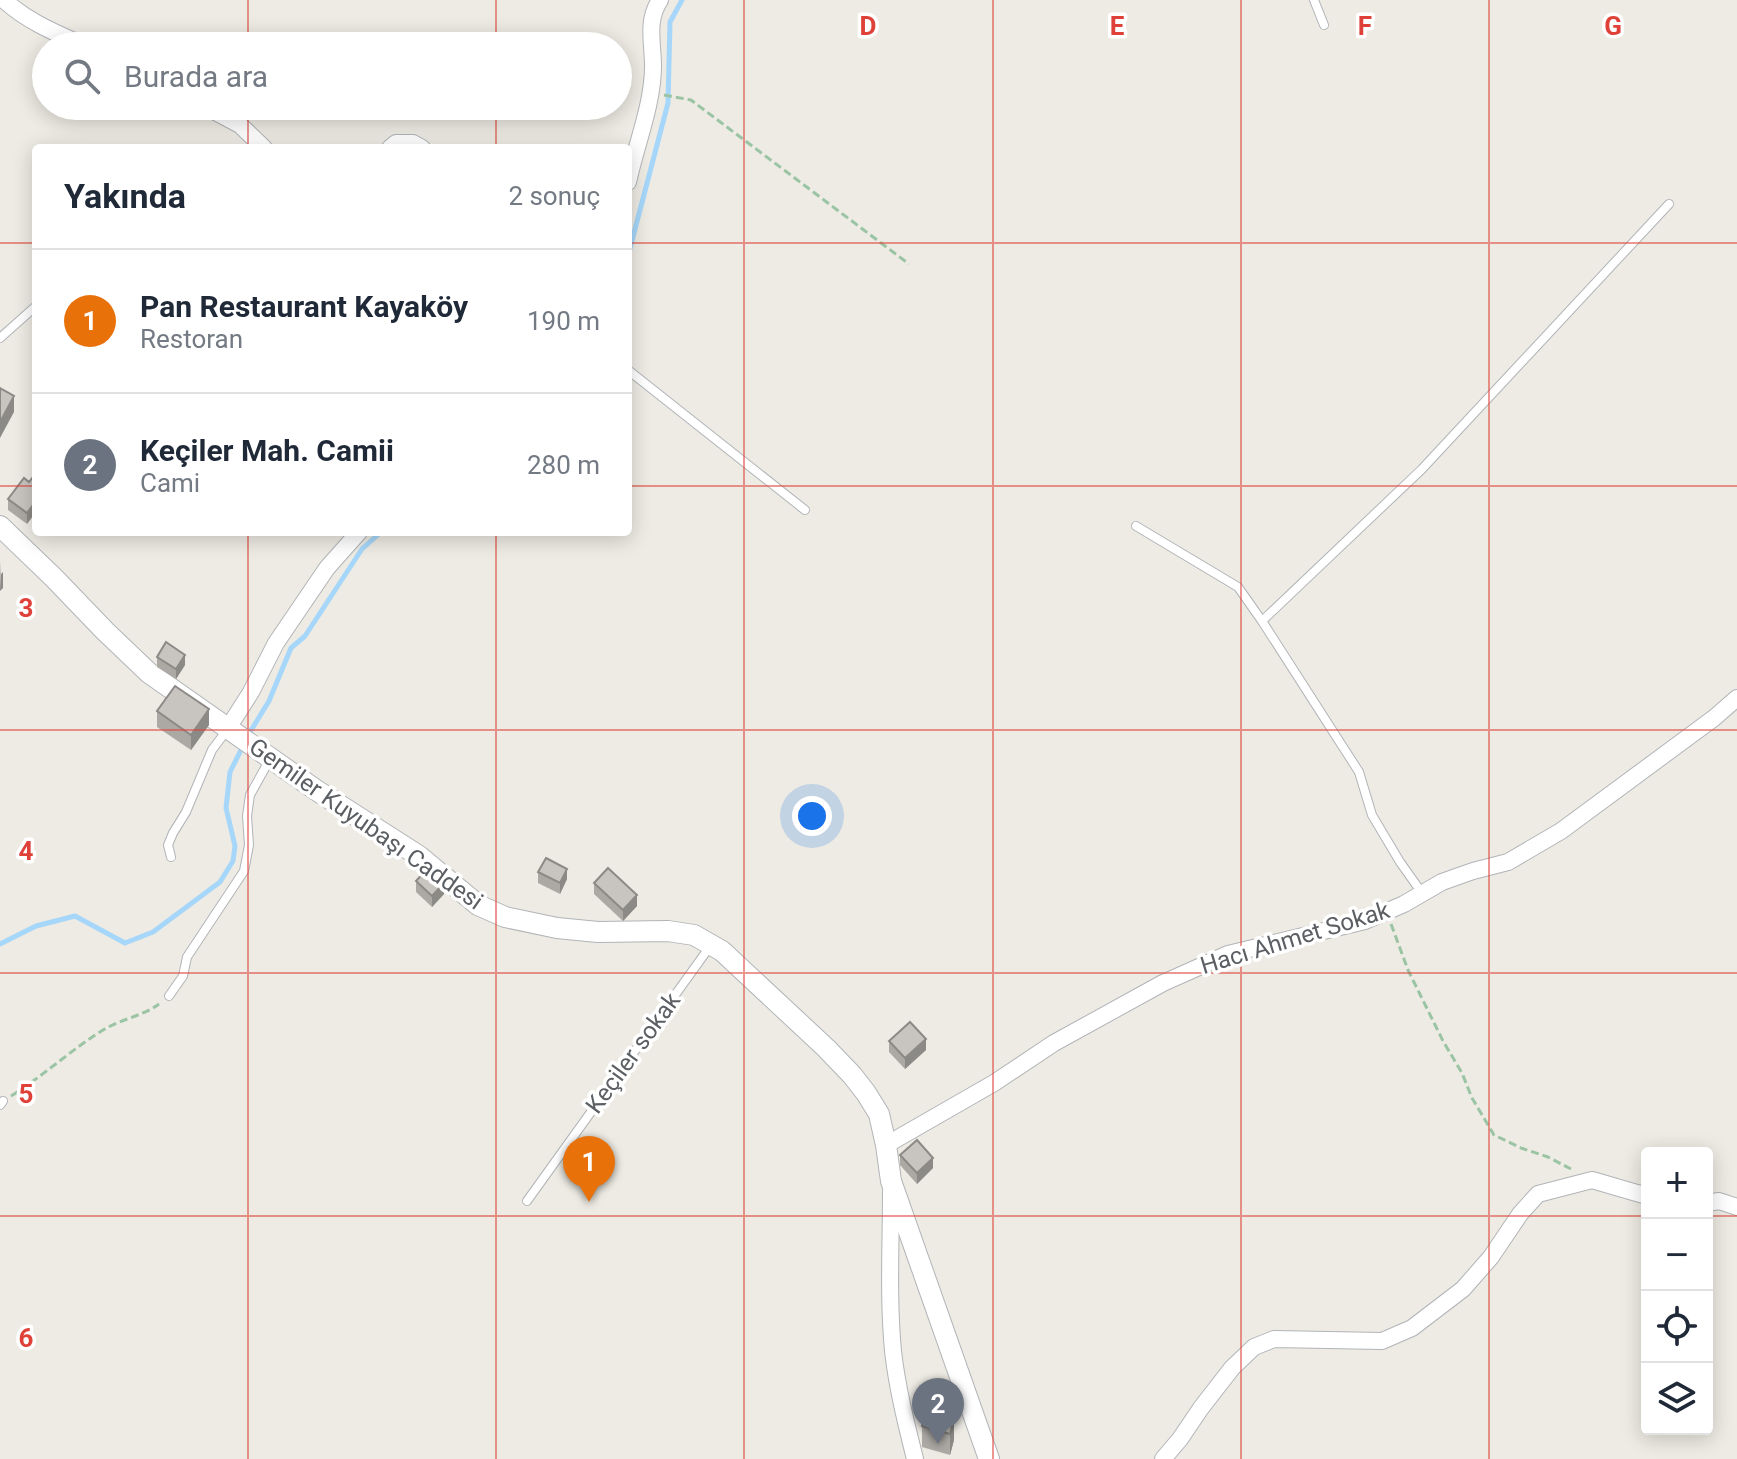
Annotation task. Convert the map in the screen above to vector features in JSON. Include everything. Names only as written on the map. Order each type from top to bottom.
[{"type":"street","points":[[4,0],[20,15],[51,32]]},
{"type":"street","points":[[632,166],[651,92],[650,25],[660,0]]},
{"type":"street","points":[[231,120],[260,144]]},
{"type":"street","points":[[395,144],[415,144]]},
{"type":"street","name":"Gemiler Kuyubaşı Caddesi","points":[[0,526],[149,673],[316,790],[419,856],[478,905],[526,922],[557,928],[598,932],[668,931],[694,935],[722,951],[852,1075],[879,1114],[886,1145]]},
{"type":"street","points":[[230,730],[276,643],[327,568],[355,536]]},
{"type":"street","name":"Hacı Ahmet Sokak","points":[[886,1145],[994,1083],[1054,1043],[1163,983],[1228,954],[1365,921],[1442,882],[1508,862],[1561,831],[1737,698]]},
{"type":"street","points":[[886,1145],[891,1181],[893,1350],[903,1412],[915,1459]]},
{"type":"street","points":[[1163,1459],[1232,1368],[1254,1347],[1274,1339],[1382,1341],[1412,1328],[1463,1289],[1538,1194],[1592,1180],[1641,1194]]},
{"type":"street","points":[[891,1181],[989,1459]]},
{"type":"street","points":[[1713,1202],[1737,1207]]},
{"type":"lane","points":[[1314,0],[1324,25]]},
{"type":"lane","points":[[1262,621],[1422,469],[1669,204]]},
{"type":"lane","points":[[0,338],[32,310]]},
{"type":"lane","points":[[632,373],[805,510]]},
{"type":"lane","points":[[1136,526],[1238,587],[1359,772],[1372,815],[1422,893]]},
{"type":"lane","points":[[171,857],[168,845],[173,833],[186,812],[212,750],[230,730]]},
{"type":"lane","points":[[169,996],[183,976],[187,957],[244,871],[249,845],[247,816],[250,795],[262,752]]},
{"type":"lane","name":"Keçiler sokak","points":[[527,1201],[711,944]]},
{"type":"path","points":[[658,94],[691,100],[909,264]]},
{"type":"path","points":[[1387,912],[1408,970],[1472,1098],[1494,1135],[1548,1157],[1592,1180]]},
{"type":"path","points":[[1,1103],[102,1031],[151,1010],[169,996]]},
{"type":"building","points":[[0,388],[14,396],[0,422]]},
{"type":"building","points":[[24,478],[29,482],[32,478],[32,506],[27,513],[8,499]]},
{"type":"building","points":[[166,642],[185,655],[176,669],[157,657]]},
{"type":"building","points":[[175,686],[209,709],[191,735],[157,711]]},
{"type":"building","points":[[546,858],[567,869],[560,883],[538,872]]},
{"type":"building","points":[[428,868],[444,883],[432,896],[416,881]]},
{"type":"building","points":[[608,868],[637,895],[623,910],[594,883]]},
{"type":"building","points":[[910,1022],[926,1039],[905,1058],[889,1041]]},
{"type":"building","points":[[917,1140],[933,1158],[917,1173],[900,1155]]},
{"type":"building","points":[[926,1411],[954,1419],[950,1434],[922,1426]]},
{"type":"waterway","points":[[632,241],[668,103],[670,22],[682,0]]},
{"type":"waterway","points":[[247,737],[269,701],[291,648],[305,636],[362,549],[377,536]]},
{"type":"waterway","points":[[0,944],[36,926],[75,916],[125,943],[153,932],[220,882],[233,861],[235,846],[226,808],[230,772],[243,746]]},
{"type":"place","name":"Pan Restaurant Kayaköy","points":[[589,1202]]},
{"type":"place","name":"Keçiler Mah. Camii","points":[[938,1444]]}]
